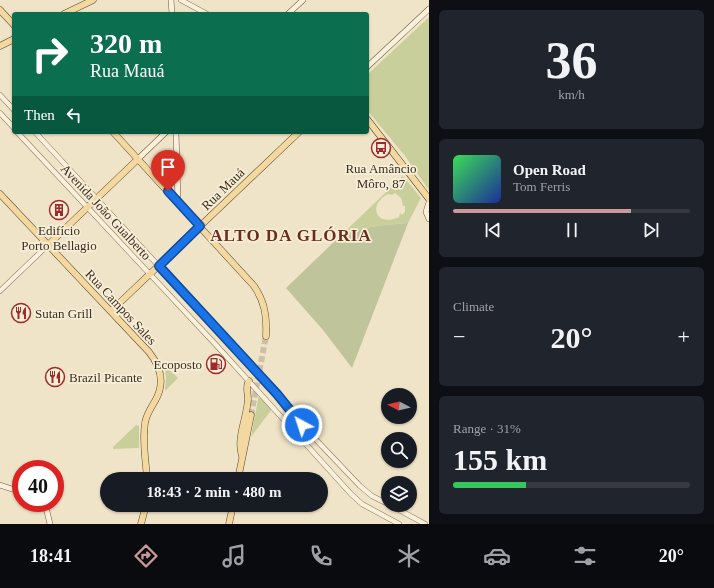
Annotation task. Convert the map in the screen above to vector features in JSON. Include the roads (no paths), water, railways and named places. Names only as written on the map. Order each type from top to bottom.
[{"type":"main road","points":[[68,12],[93,0]]},
{"type":"main road","points":[[171,0],[172,12]]},
{"type":"main road","points":[[290,12],[303,0]]},
{"type":"main road","points":[[0,10],[12,23]]},
{"type":"main road","points":[[369,66],[428,10]]},
{"type":"main road","points":[[0,46],[12,40]]},
{"type":"main road","points":[[369,122],[429,200],[426,212],[429,219]]},
{"type":"main road","points":[[115,134],[249,280],[263,301],[266,315],[266,336]]},
{"type":"main road","points":[[49,244],[164,134]]},
{"type":"main road","points":[[176,134],[178,202]]},
{"type":"main road","name":"Rua Mauá","points":[[111,311],[297,134]]},
{"type":"main road","name":"Rua Campos Sales","points":[[0,194],[49,244],[149,352],[158,367],[161,377],[160,389],[149,411],[144,427],[147,472]]},
{"type":"main road","points":[[242,456],[240,446],[247,406],[248,381]]},
{"type":"main road","points":[[239,472],[251,415]]},
{"type":"main road","points":[[0,485],[12,489]]},
{"type":"main road","points":[[47,512],[50,524]]},
{"type":"main road","points":[[141,524],[144,512]]},
{"type":"main road","points":[[229,524],[232,512]]},
{"type":"street","points":[[181,0],[203,12]]},
{"type":"street","points":[[184,0],[196,8]]},
{"type":"street","points":[[0,94],[12,108]]},
{"type":"street","points":[[0,113],[12,126]]},
{"type":"street","name":"Avenida João Gualberto","points":[[19,134],[248,381],[353,497],[399,524]]},
{"type":"street","name":"Avenida João Gualberto","points":[[37,134],[277,394],[302,425],[360,486],[372,496],[381,501]]},
{"type":"street","points":[[0,291],[49,244]]},
{"type":"street","name":"Avenida João Gualberto","points":[[402,512],[425,524]]},
{"type":"tunnel","points":[[251,415],[266,336]]},
{"type":"place","name":"Rua Amâncio Môro, 87","points":[[381,148]]},
{"type":"place","name":"Edifício Porto Bellagio","points":[[59,210]]},
{"type":"place","name":"Sutan Grill","points":[[21,313]]},
{"type":"place","name":"Ecoposto","points":[[216,364]]},
{"type":"place","name":"Brazil Picante","points":[[55,377]]},
{"type":"district","name":"ALTO DA GLÓRIA","points":[[291,235]]}]
